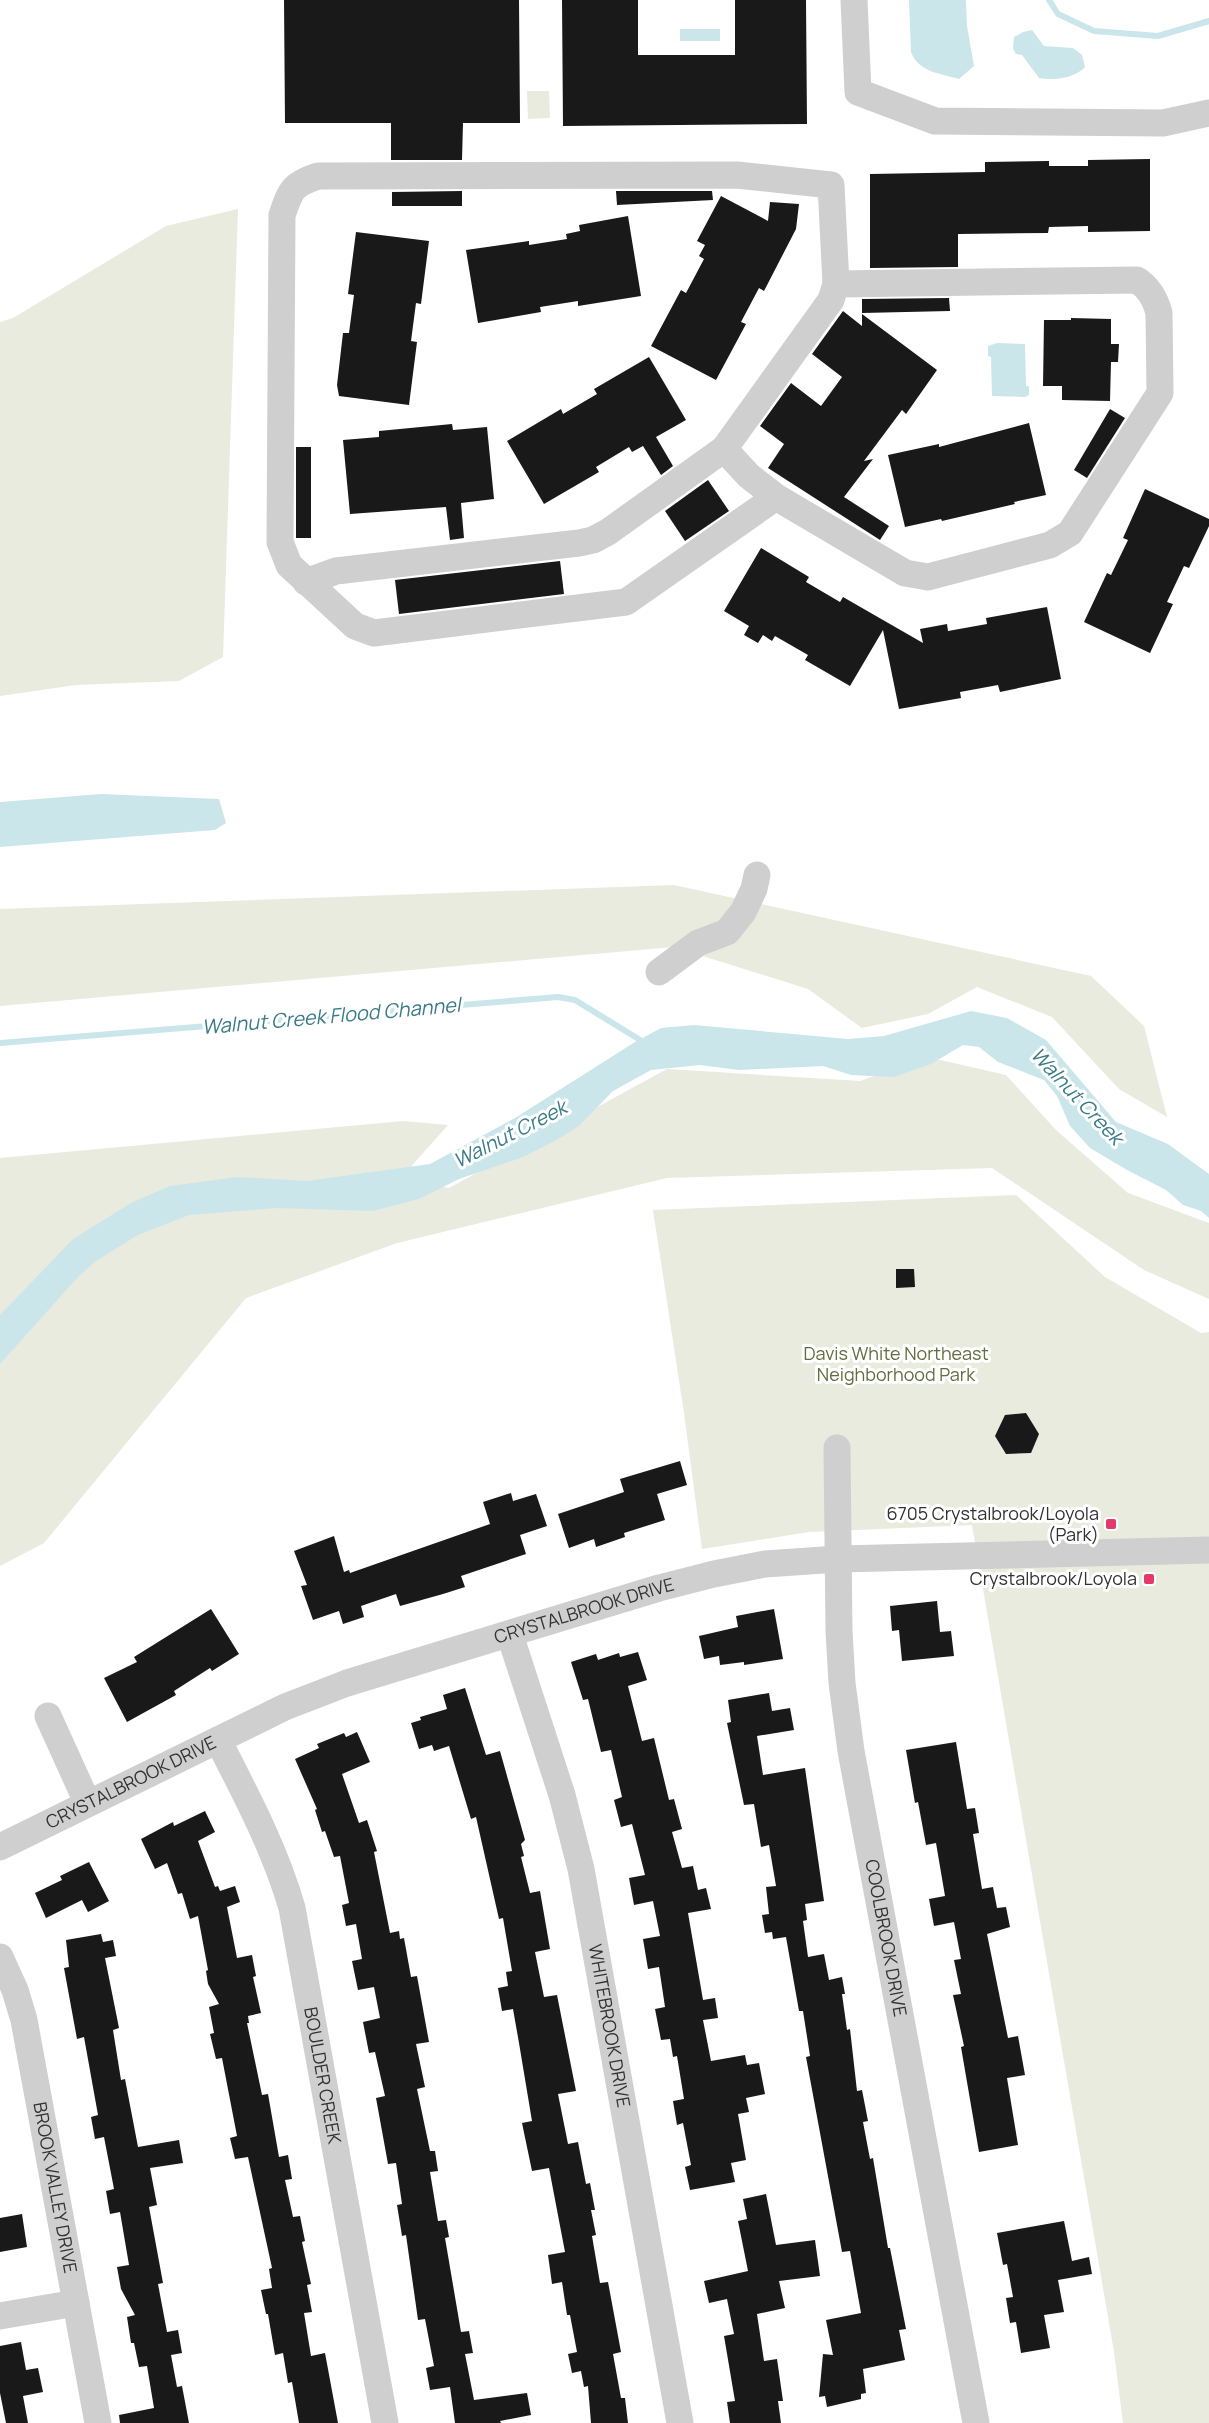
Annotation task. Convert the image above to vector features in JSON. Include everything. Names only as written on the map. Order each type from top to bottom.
[{"type":"street","points":[[854,0],[858,92],[935,121],[1163,123],[1209,113]]},
{"type":"street","points":[[306,582],[336,571],[593,540],[608,532],[724,449],[831,300],[836,284],[831,185],[737,175],[318,176],[298,183],[288,196],[282,214],[280,542],[289,565],[306,582],[355,626],[374,633],[626,602],[776,497]]},
{"type":"street","points":[[724,449],[749,476],[776,497],[905,573],[928,577],[1050,545],[1070,533],[1160,393],[1158,307],[1146,287],[1137,280],[836,284]]},
{"type":"street","points":[[659,972],[698,944],[727,932],[743,912],[758,875]]},
{"type":"street","name":"COOLBROOK DRIVE","points":[[837,1448],[842,1683],[851,1751],[976,2423]]},
{"type":"street","name":"CRYSTALBROOK DRIVE","points":[[0,1847],[87,1802],[285,1707],[347,1683],[659,1588],[714,1574],[765,1564],[838,1559],[1209,1550]]},
{"type":"street","name":"WHITEBROOK DRIVE","points":[[510,1635],[562,1795],[581,1869],[680,2423]]},
{"type":"street","points":[[48,1716],[87,1802]]},
{"type":"street","name":"BOULDER CREEK","points":[[219,1740],[274,1853],[283,1874],[292,1908],[385,2423]]},
{"type":"street","name":"BROOK VALLEY DRIVE","points":[[0,1957],[15,1990],[24,2020],[98,2423]]},
{"type":"street","points":[[0,2316],[76,2303]]},
{"type":"green space","points":[[527,91],[549,91],[550,118],[528,119]]},
{"type":"green space","points":[[238,209],[223,657],[179,681],[76,685],[0,696],[0,322],[13,318],[166,226]]},
{"type":"green space","points":[[674,885],[1091,976],[1144,1026],[1167,1117],[1119,1089],[1052,1017],[977,987],[928,1014],[862,1028],[808,989],[674,947],[0,1006],[0,909]]},
{"type":"green space","points":[[927,1057],[1006,1075],[1056,1130],[1128,1193],[1209,1223],[1209,1299],[1144,1270],[992,1168],[667,1178],[397,1243],[246,1298],[44,1543],[0,1566],[0,1158],[403,1121],[448,1125],[401,1178],[449,1188],[667,1069],[860,1081]]},
{"type":"green space","name":"Davis White Northeast Neighborhood Park","points":[[1016,1195],[1105,1277],[1201,1333],[1209,1332],[1209,2423],[1123,2423],[1114,2352],[972,1525],[809,1532],[702,1549],[653,1210]]},
{"type":"water","points":[[909,0],[966,0],[967,26],[974,66],[959,79],[931,71],[914,59],[911,52]]},
{"type":"water","points":[[680,29],[720,29],[720,41],[680,41]]},
{"type":"water","points":[[1032,30],[1044,46],[1073,48],[1082,55],[1085,67],[1076,74],[1064,78],[1039,78],[1022,55],[1016,54],[1013,49],[1014,37]]},
{"type":"water","points":[[997,343],[1025,344],[1026,386],[1029,386],[1029,395],[1025,397],[992,396],[991,357],[988,356],[988,346]]},
{"type":"water","points":[[101,794],[219,799],[226,823],[215,830],[0,847],[0,802]]},
{"type":"water","name":"Walnut Creek","points":[[971,1011],[1007,1018],[1046,1040],[1116,1122],[1168,1144],[1209,1174],[1209,1218],[1201,1211],[1183,1205],[1166,1190],[1090,1148],[1070,1126],[1057,1096],[1044,1080],[998,1062],[979,1047],[963,1045],[931,1064],[894,1077],[851,1075],[823,1066],[739,1070],[700,1065],[651,1070],[613,1091],[579,1126],[555,1141],[523,1157],[459,1179],[419,1199],[373,1211],[277,1208],[189,1215],[138,1235],[96,1261],[78,1277],[0,1364],[0,1315],[73,1239],[131,1203],[170,1186],[237,1177],[307,1181],[430,1164],[515,1118],[661,1028],[694,1025],[848,1039],[884,1036]]},
{"type":"building","points":[[284,0],[519,0],[520,123],[463,123],[462,160],[391,160],[391,123],[285,123]]},
{"type":"building","points":[[562,0],[638,0],[638,55],[735,55],[735,0],[806,0],[807,124],[563,126]]},
{"type":"building","points":[[1150,159],[1150,231],[1088,232],[1088,226],[1049,227],[1048,233],[958,234],[958,267],[870,268],[870,174],[985,172],[985,162],[1049,161],[1049,166],[1088,166],[1088,160]]},
{"type":"building","points":[[462,191],[462,206],[392,206],[392,192]]},
{"type":"building","points":[[616,191],[712,191],[713,200],[617,205]]},
{"type":"building","points":[[721,196],[768,221],[770,202],[799,204],[796,229],[764,291],[759,288],[741,322],[746,324],[716,380],[651,346],[681,290],[686,293],[704,259],[699,256],[705,245],[697,241]]},
{"type":"building","points":[[628,216],[641,296],[578,306],[578,301],[540,307],[541,312],[478,323],[466,250],[529,241],[529,245],[567,239],[566,234],[580,231],[579,225]]},
{"type":"building","points":[[356,232],[429,241],[421,304],[416,303],[411,341],[417,342],[409,405],[339,396],[337,385],[343,333],[349,333],[354,295],[348,294]]},
{"type":"building","points":[[949,298],[950,311],[862,313],[862,299]]},
{"type":"building","points":[[843,311],[862,326],[862,314],[937,370],[906,414],[902,410],[864,461],[873,459],[844,497],[889,526],[880,540],[768,468],[784,444],[760,426],[791,383],[821,406],[842,377],[812,354]]},
{"type":"building","points":[[1071,318],[1111,319],[1111,344],[1119,344],[1118,362],[1111,362],[1110,401],[1062,400],[1062,386],[1043,386],[1044,320],[1071,320]]},
{"type":"building","points":[[649,357],[686,420],[656,437],[673,466],[661,475],[643,446],[632,452],[629,447],[596,467],[599,472],[544,504],[507,441],[561,409],[563,414],[597,394],[594,389]]},
{"type":"building","points":[[1110,409],[1125,418],[1087,478],[1074,470]]},
{"type":"building","points":[[1029,423],[1046,495],[942,521],[941,519],[905,527],[888,455],[939,444],[939,447]]},
{"type":"building","points":[[452,424],[453,430],[487,427],[494,499],[461,503],[464,538],[450,540],[446,507],[350,514],[343,440],[379,437],[379,431]]},
{"type":"building","points":[[296,447],[311,447],[311,538],[296,538]]},
{"type":"building","points":[[708,480],[729,511],[685,541],[665,511]]},
{"type":"building","points":[[1145,489],[1209,519],[1209,526],[1189,568],[1184,566],[1167,602],[1173,604],[1150,653],[1084,622],[1107,573],[1111,575],[1128,540],[1123,538]]},
{"type":"building","points":[[761,548],[809,577],[806,582],[840,602],[843,597],[923,643],[920,629],[947,624],[948,631],[987,624],[986,618],[1047,607],[1061,679],[1000,692],[998,685],[960,692],[961,698],[899,709],[883,630],[850,686],[805,660],[808,655],[775,636],[772,641],[763,635],[758,643],[744,635],[749,626],[724,611]]},
{"type":"building","points":[[560,561],[564,594],[399,614],[395,580]]},
{"type":"building","points":[[896,1269],[914,1269],[915,1287],[896,1288]]},
{"type":"building","points":[[1026,1413],[1039,1434],[1031,1453],[1006,1454],[995,1436],[1005,1415]]},
{"type":"building","points":[[680,1461],[687,1485],[657,1494],[665,1520],[624,1533],[625,1537],[596,1547],[594,1539],[569,1548],[558,1514],[624,1492],[620,1479]]},
{"type":"building","points":[[511,1493],[513,1501],[536,1494],[547,1526],[520,1535],[526,1554],[461,1576],[465,1587],[443,1594],[400,1606],[396,1594],[361,1606],[364,1617],[343,1624],[339,1611],[313,1620],[301,1586],[307,1585],[294,1551],[334,1536],[344,1572],[349,1570],[350,1573],[490,1524],[483,1502]]},
{"type":"building","points":[[937,1601],[940,1632],[951,1631],[954,1656],[902,1661],[899,1630],[892,1631],[890,1606]]},
{"type":"building","points":[[211,1609],[239,1654],[212,1671],[210,1668],[174,1691],[176,1695],[127,1722],[104,1678],[137,1662],[134,1657]]},
{"type":"building","points":[[774,1609],[783,1659],[744,1665],[744,1662],[720,1665],[719,1656],[704,1659],[699,1636],[738,1627],[736,1616]]},
{"type":"building","points":[[638,1652],[647,1680],[628,1686],[642,1741],[654,1738],[669,1800],[674,1799],[682,1829],[672,1832],[682,1868],[693,1866],[698,1890],[706,1888],[711,1909],[688,1913],[703,2000],[715,1998],[718,2018],[703,2020],[711,2061],[745,2055],[747,2065],[759,2063],[765,2094],[746,2098],[749,2112],[738,2114],[746,2160],[731,2163],[735,2182],[690,2190],[685,2167],[691,2165],[683,2123],[677,2125],[673,2101],[684,2099],[677,2056],[673,2057],[670,2039],[661,2040],[655,2009],[665,2007],[659,1967],[648,1969],[643,1939],[660,1936],[653,1901],[634,1905],[629,1878],[645,1875],[632,1824],[621,1827],[614,1800],[622,1797],[611,1750],[601,1752],[588,1699],[583,1700],[571,1662],[596,1654],[598,1660],[619,1653],[620,1657]]},
{"type":"building","points":[[465,1688],[486,1755],[500,1751],[525,1840],[521,1844],[524,1856],[521,1857],[530,1893],[540,1891],[550,1949],[535,1952],[544,1997],[557,1995],[576,2091],[558,2094],[568,2144],[578,2142],[586,2184],[590,2183],[595,2210],[591,2210],[596,2235],[592,2236],[600,2283],[608,2282],[621,2352],[613,2354],[621,2398],[625,2398],[628,2423],[591,2423],[588,2386],[584,2387],[581,2371],[572,2373],[568,2354],[577,2352],[570,2315],[567,2315],[562,2282],[552,2284],[548,2255],[565,2252],[549,2168],[532,2171],[522,2123],[532,2121],[513,2009],[502,2011],[498,1988],[508,1986],[506,1972],[512,1971],[503,1918],[499,1919],[476,1817],[471,1819],[449,1746],[434,1751],[432,1745],[419,1749],[411,1723],[421,1720],[420,1717],[447,1709],[443,1695]]},
{"type":"building","points":[[769,1693],[772,1711],[790,1708],[794,1730],[757,1736],[763,1775],[805,1768],[824,1901],[805,1904],[807,1920],[803,1921],[808,1957],[824,1954],[829,1980],[842,1977],[845,1994],[842,1994],[847,2030],[850,2029],[857,2091],[862,2090],[868,2121],[863,2122],[870,2159],[873,2158],[888,2248],[890,2248],[906,2329],[899,2330],[905,2360],[863,2369],[866,2393],[861,2394],[861,2399],[827,2407],[825,2396],[819,2397],[823,2354],[833,2355],[826,2320],[861,2313],[850,2251],[842,2252],[806,2057],[810,2056],[803,2011],[799,2011],[786,1937],[773,1939],[772,1932],[765,1933],[762,1915],[769,1914],[766,1887],[776,1886],[769,1845],[761,1847],[754,1804],[744,1805],[727,1723],[731,1722],[728,1700]]},
{"type":"building","points":[[357,1732],[370,1762],[342,1774],[359,1823],[367,1820],[377,1851],[374,1852],[390,1933],[399,1931],[400,1939],[404,1938],[411,1977],[417,1976],[429,2042],[416,2044],[425,2087],[417,2089],[430,2151],[435,2151],[438,2171],[430,2172],[438,2221],[446,2220],[449,2237],[445,2238],[461,2332],[469,2331],[473,2353],[465,2354],[474,2400],[527,2393],[531,2415],[500,2421],[501,2423],[455,2423],[450,2387],[430,2390],[426,2368],[434,2366],[425,2319],[418,2320],[406,2235],[402,2236],[397,2205],[402,2204],[396,2163],[388,2164],[376,2098],[385,2096],[375,2052],[369,2053],[363,2022],[380,2018],[374,1987],[358,1990],[352,1961],[362,1959],[356,1924],[346,1926],[342,1905],[349,1903],[340,1856],[334,1857],[325,1831],[322,1832],[315,1810],[317,1809],[295,1759],[319,1748],[317,1744],[344,1733],[346,1737]]},
{"type":"building","points":[[956,1742],[967,1809],[975,1808],[979,1833],[973,1834],[982,1889],[993,1887],[997,1908],[1006,1907],[1010,1927],[987,1934],[1008,2038],[1018,2036],[1025,2075],[1007,2078],[1018,2145],[979,2152],[961,2047],[964,2046],[953,1995],[961,1994],[954,1960],[961,1959],[954,1922],[934,1926],[929,1899],[945,1896],[936,1843],[926,1845],[918,1802],[915,1803],[906,1750]]},
{"type":"building","points":[[205,1811],[215,1832],[198,1841],[215,1887],[218,1886],[220,1891],[235,1886],[240,1902],[227,1907],[237,1958],[252,1955],[256,1976],[253,1977],[261,2013],[248,2016],[249,2023],[247,2023],[262,2095],[268,2094],[279,2157],[288,2155],[292,2179],[285,2180],[293,2217],[300,2216],[305,2241],[302,2242],[311,2284],[307,2285],[312,2312],[304,2313],[311,2356],[325,2353],[338,2423],[299,2423],[292,2382],[288,2383],[283,2353],[275,2355],[261,2290],[272,2288],[269,2269],[272,2268],[248,2157],[235,2159],[230,2138],[237,2136],[222,2058],[216,2059],[210,2034],[214,2033],[209,2007],[219,2004],[208,1984],[206,1971],[208,1970],[198,1916],[190,1919],[182,1893],[178,1894],[167,1863],[155,1869],[141,1839],[173,1822],[174,1826]]},
{"type":"building","points":[[89,1862],[109,1901],[88,1912],[82,1900],[46,1918],[35,1893],[62,1880],[60,1876]]},
{"type":"building","points":[[101,1934],[103,1942],[113,1940],[116,1956],[105,1958],[119,2028],[113,2030],[121,2080],[125,2079],[138,2147],[179,2140],[183,2163],[150,2168],[157,2205],[149,2207],[163,2283],[158,2284],[167,2332],[178,2330],[182,2353],[171,2355],[177,2387],[182,2386],[189,2423],[120,2423],[119,2415],[154,2408],[147,2366],[139,2367],[134,2343],[131,2343],[127,2317],[135,2315],[121,2289],[117,2267],[129,2265],[120,2212],[110,2214],[106,2191],[114,2189],[104,2137],[95,2139],[91,2117],[98,2115],[84,2037],[77,2039],[64,1968],[69,1967],[66,1940]]},
{"type":"building","points":[[766,2194],[776,2245],[815,2240],[820,2276],[779,2281],[785,2308],[757,2314],[764,2361],[777,2359],[783,2401],[778,2401],[781,2423],[730,2423],[727,2402],[735,2401],[724,2336],[734,2334],[727,2299],[709,2303],[704,2281],[748,2271],[738,2221],[747,2219],[743,2199]]},
{"type":"building","points":[[22,2214],[27,2247],[0,2252],[0,2218]]},
{"type":"building","points":[[1064,2221],[1072,2261],[1089,2257],[1092,2274],[1058,2280],[1064,2312],[1044,2315],[1050,2348],[1021,2353],[1016,2322],[1010,2323],[1006,2298],[1013,2297],[1007,2264],[1003,2265],[997,2233]]},
{"type":"building","points":[[21,2342],[26,2370],[38,2368],[43,2392],[23,2396],[28,2423],[6,2423],[0,2393],[0,2346]]},
{"type":"waterway","points":[[1049,0],[1058,14],[1094,31],[1158,36],[1209,21]]},
{"type":"waterway","name":"Walnut Creek Flood Channel","points":[[0,1043],[558,997],[575,1000],[645,1043]]},
{"type":"place","name":"6705 Crystalbrook/Loyola (Park)","points":[[1111,1524]]},
{"type":"place","name":"Crystalbrook/Loyola","points":[[1149,1579]]}]
